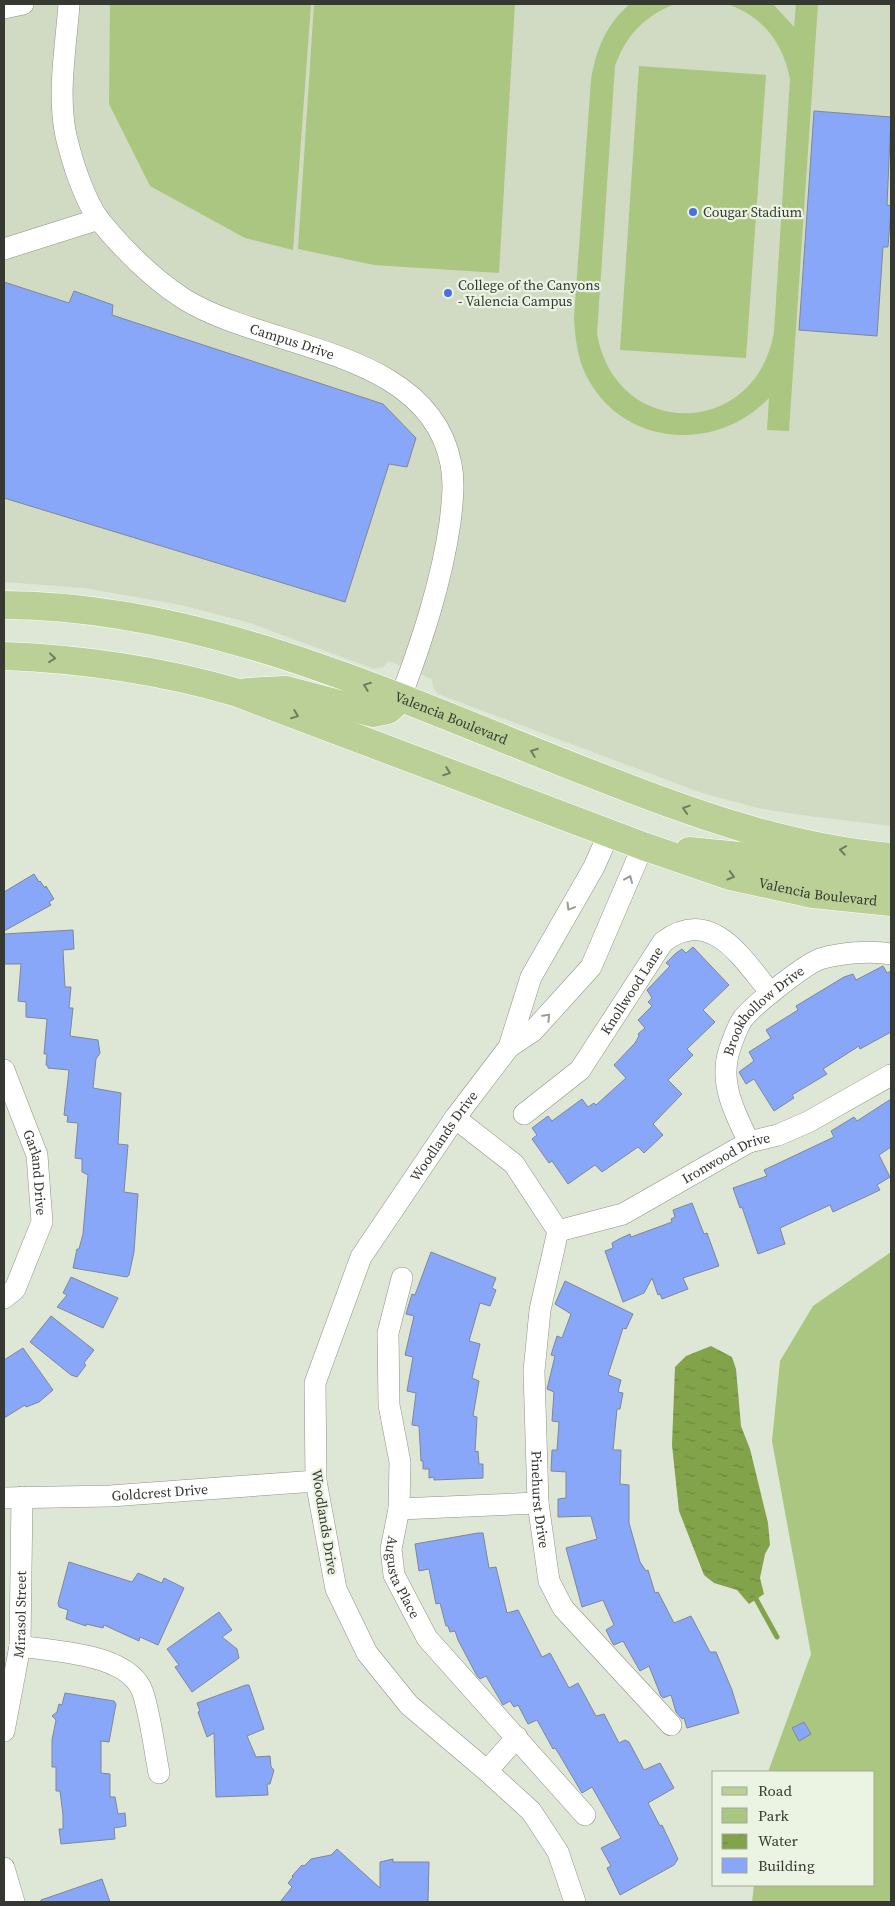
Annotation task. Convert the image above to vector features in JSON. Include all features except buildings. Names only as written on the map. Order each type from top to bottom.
[{"type":"main road","name":"Valencia Boulevard","points":[[4,605],[46,605],[128,614],[225,637],[320,668],[656,799],[746,829],[806,844],[891,857]]},
{"type":"main road","name":"Valencia Boulevard","points":[[4,656],[121,665],[190,679],[235,692],[608,833],[730,876],[813,894],[891,902]]},
{"type":"main road","points":[[235,692],[286,690],[373,713],[388,710],[400,699]]},
{"type":"main road","points":[[643,846],[750,857],[867,876],[891,877]]},
{"type":"street","points":[[4,8],[23,4]]},
{"type":"street","name":"Campus Drive","points":[[69,4],[63,84],[66,135],[78,177],[99,219],[158,280],[185,300],[227,318],[300,343],[384,377],[409,392],[432,416],[445,442],[451,463],[453,497],[444,560],[433,606],[400,699]]},
{"type":"street","points":[[4,249],[99,219]]},
{"type":"street","name":"Woodlands Drive","points":[[509,1048],[532,976],[594,867],[608,833]]},
{"type":"street","name":"Woodlands Drive","points":[[575,1902],[558,1852],[531,1811],[487,1770],[409,1705],[367,1653],[336,1589],[316,1481],[315,1383],[361,1257],[455,1118],[509,1048],[533,1031],[591,967],[643,846]]},
{"type":"street","name":"Knollwood Lane","points":[[524,1114],[580,1070],[663,942],[674,934],[685,930],[698,929],[718,935],[730,945],[771,993]]},
{"type":"street","name":"Brookhollow Drive","points":[[749,1142],[730,1098],[727,1060],[742,1020],[771,993],[804,967],[819,960],[852,954],[891,954]]},
{"type":"street","name":"Garland Drive","points":[[4,1070],[36,1155],[42,1222],[15,1290],[4,1298]]},
{"type":"street","name":"Ironwood Drive","points":[[558,1231],[623,1214],[749,1142],[778,1135],[808,1122],[891,1075]]},
{"type":"street","points":[[455,1118],[514,1164],[558,1231]]},
{"type":"street","name":"Pinehurst Drive","points":[[558,1231],[540,1310],[534,1371],[538,1503],[549,1582],[563,1608],[671,1725]]},
{"type":"street","name":"Augusta Place","points":[[402,1278],[388,1333],[389,1404],[400,1462],[399,1509],[391,1548],[394,1575],[427,1638],[585,1815]]},
{"type":"street","name":"Goldcrest Drive","points":[[13,1498],[110,1496],[316,1481]]},
{"type":"street","name":"Mirasol Street","points":[[4,1731],[20,1646],[13,1498]]},
{"type":"street","points":[[399,1509],[538,1503]]},
{"type":"street","points":[[20,1646],[98,1659],[124,1669],[137,1680],[143,1693],[159,1773]]},
{"type":"street","points":[[487,1770],[517,1737]]},
{"type":"street","points":[[4,1868],[14,1902]]},
{"type":"shaded area","name":"College of the Canyons - Valencia Campus","points":[[4,4],[891,4],[891,826],[758,808],[702,793],[438,694],[433,687],[432,679],[389,661],[383,667],[374,669],[250,623],[181,605],[84,588],[4,582]]},
{"type":"green space","points":[[110,4],[311,4],[293,250],[245,238],[150,186],[109,104]]},
{"type":"green space","points":[[314,4],[515,4],[499,273],[374,265],[298,249]]},
{"type":"green space","points":[[630,4],[675,4],[654,15],[638,28],[625,45],[615,66],[597,334],[609,369],[630,394],[657,409],[686,413],[715,408],[741,392],[762,367],[774,332],[790,79],[782,54],[769,32],[751,16],[727,4],[773,4],[794,27],[796,4],[818,4],[789,431],[767,430],[769,398],[747,416],[722,428],[696,434],[670,434],[644,428],[621,416],[601,398],[582,366],[577,346],[574,317],[591,80],[603,38],[614,20]]},
{"type":"green space","name":"Cougar Stadium","points":[[639,66],[766,75],[746,358],[620,350]]},
{"type":"green space","points":[[891,1252],[891,1902],[752,1902],[754,1886],[875,1886],[875,1771],[768,1771],[811,1654],[772,1441],[780,1361],[813,1306]]},
{"type":"water","points":[[711,1346],[732,1357],[736,1369],[741,1426],[750,1449],[768,1523],[770,1545],[765,1554],[760,1578],[764,1594],[749,1604],[737,1590],[714,1583],[704,1575],[679,1511],[672,1445],[675,1367],[686,1356]]},
{"type":"waterway","points":[[756,1599],[777,1637]]},
{"type":"place","name":"Cougar Stadium","points":[[693,212]]},
{"type":"place","name":"College of the Canyons - Valencia Campus","points":[[448,293]]}]
